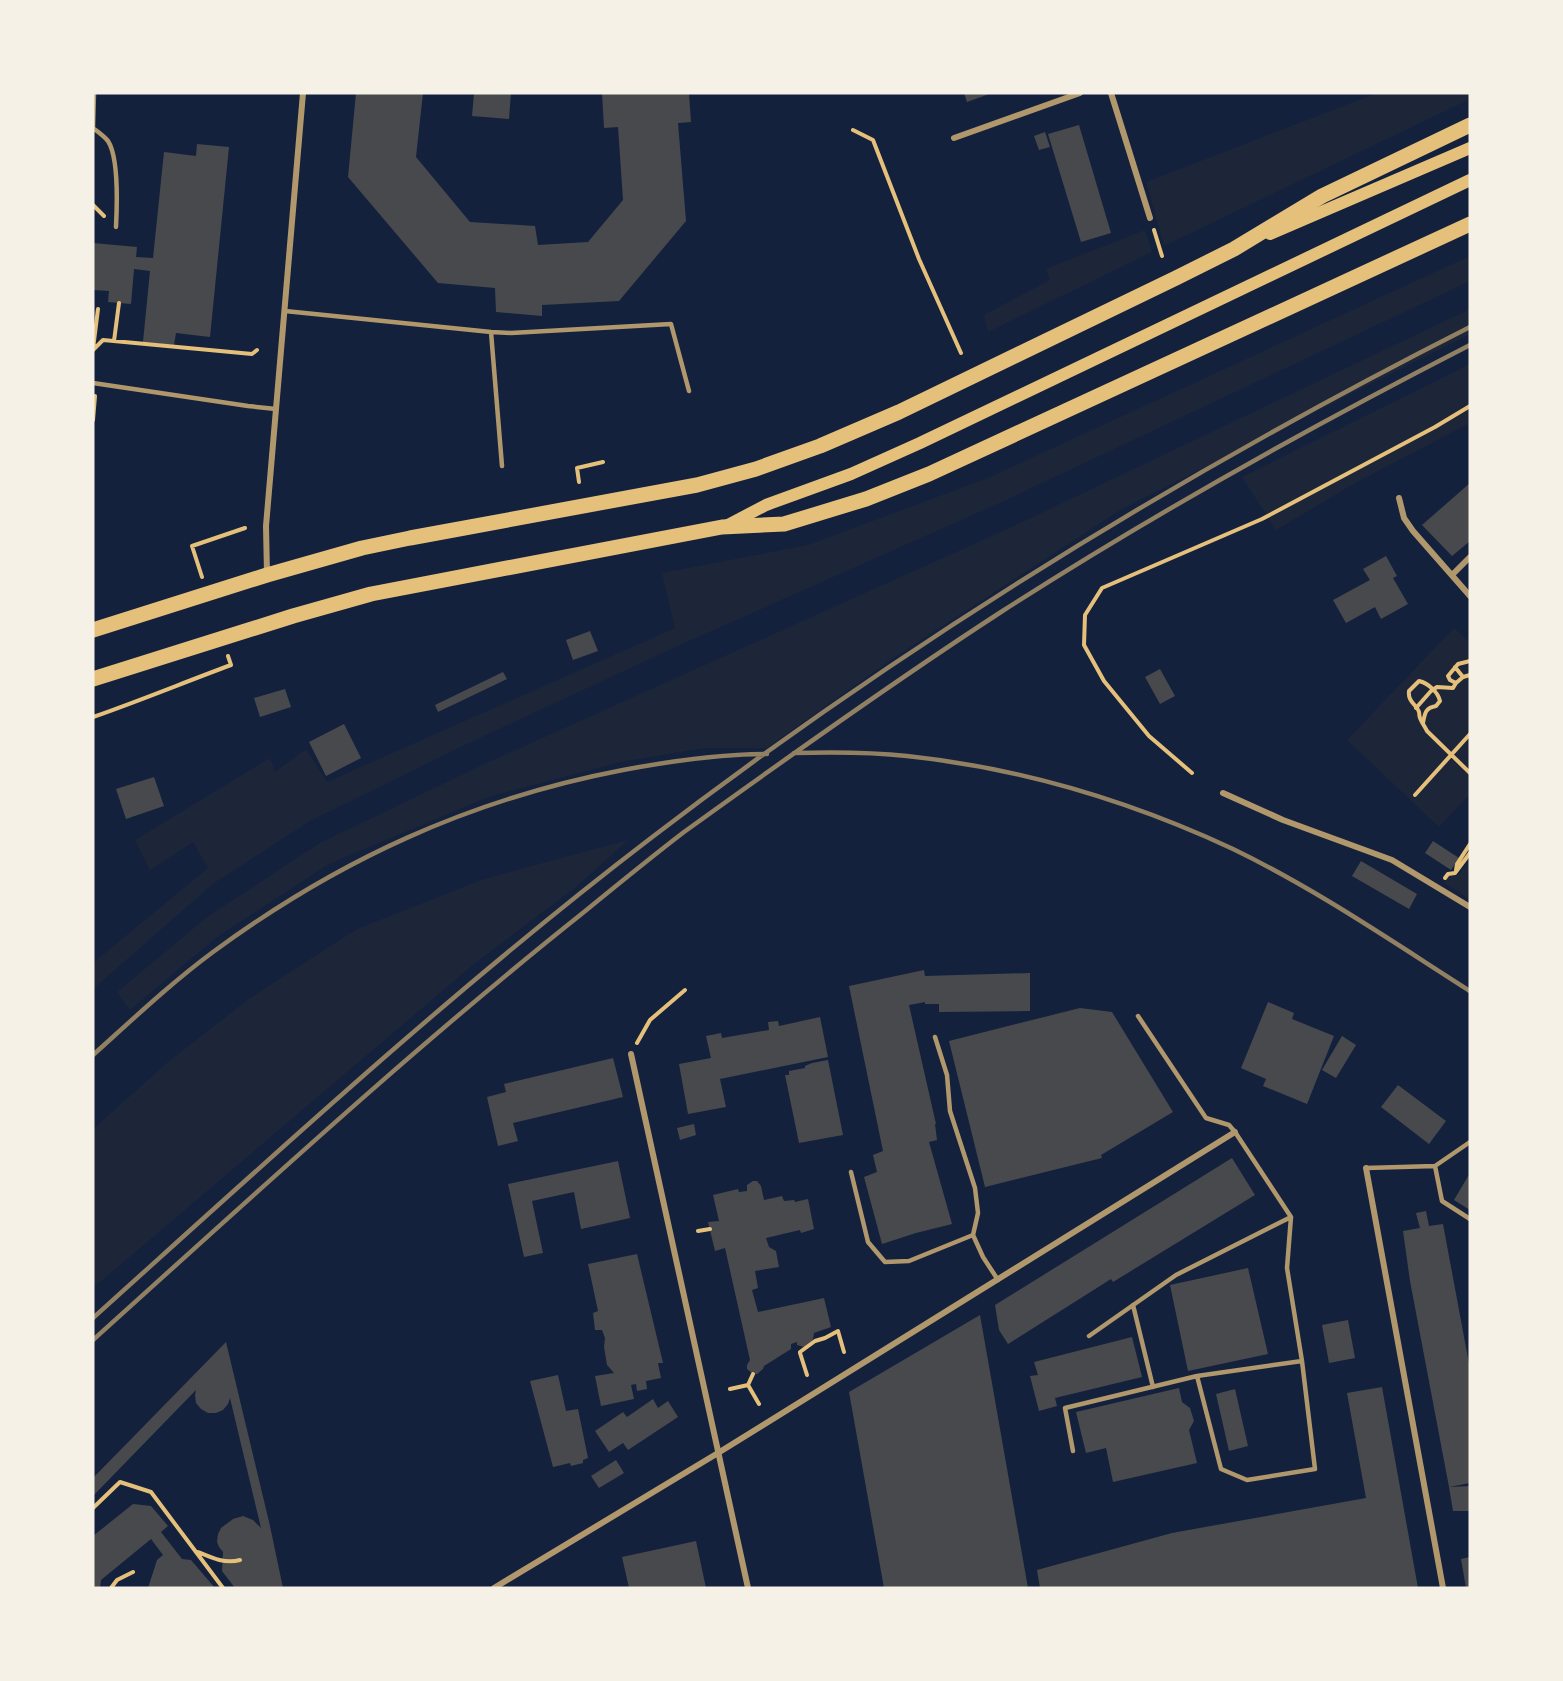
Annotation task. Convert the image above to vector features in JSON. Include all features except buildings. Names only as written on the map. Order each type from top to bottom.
[{"type":"main road","points":[[1234,249],[1322,196],[1470,125]]},
{"type":"main road","points":[[93,630],[267,575],[372,546],[697,485],[756,469],[820,446],[898,412],[1234,249],[1470,148]]},
{"type":"main road","points":[[722,527],[766,505],[851,474],[920,443],[1470,180]]},
{"type":"main road","points":[[93,680],[292,616],[371,594],[722,527],[784,524],[866,499],[929,474],[1470,224]]},
{"type":"street","points":[[267,575],[266,526],[303,93]]},
{"type":"street","points":[[954,138],[1080,93]]},
{"type":"street","points":[[1112,93],[1150,218]]},
{"type":"street","points":[[1399,498],[1404,518],[1413,531],[1470,596]]},
{"type":"street","points":[[1452,575],[1470,557]]},
{"type":"street","points":[[1223,793],[1283,820],[1392,860],[1470,907]]},
{"type":"street","points":[[631,1054],[748,1588]]},
{"type":"street","points":[[494,1588],[718,1453],[1235,1132]]},
{"type":"street","points":[[1366,1168],[1443,1588]]},
{"type":"lane","points":[[94,93],[93,128],[108,141],[114,160],[116,227]]},
{"type":"lane","points":[[285,311],[511,333],[671,324],[688,391]]},
{"type":"lane","points":[[490,332],[502,466]]},
{"type":"lane","points":[[95,383],[276,409]]},
{"type":"lane","points":[[1138,1016],[1206,1118],[1229,1125],[1291,1217],[1287,1268],[1316,1469],[1247,1480],[1221,1469],[1197,1377]]},
{"type":"lane","points":[[935,1037],[947,1075],[950,1111],[975,1188],[978,1214],[973,1235],[983,1257],[998,1280]]},
{"type":"lane","points":[[1366,1168],[1434,1166],[1470,1142]]},
{"type":"lane","points":[[1434,1166],[1442,1202],[1470,1219]]},
{"type":"lane","points":[[851,1172],[868,1242],[885,1262],[909,1261],[973,1235]]},
{"type":"lane","points":[[1089,1336],[1176,1275],[1291,1217]]},
{"type":"lane","points":[[1133,1305],[1153,1387]]},
{"type":"lane","points":[[1073,1451],[1065,1408],[1197,1377],[1302,1361]]},
{"type":"path","points":[[854,130],[873,140],[919,259],[961,353]]},
{"type":"path","points":[[1150,218],[1162,256]]},
{"type":"path","points":[[114,341],[119,303]]},
{"type":"path","points":[[93,349],[98,309]]},
{"type":"path","points":[[93,349],[103,340],[252,354],[257,350]]},
{"type":"path","points":[[93,420],[95,383]]},
{"type":"path","points":[[1192,773],[1149,736],[1104,681],[1084,645],[1085,615],[1102,588],[1262,519],[1470,406]]},
{"type":"path","points":[[579,482],[577,468],[603,462]]},
{"type":"path","points":[[192,546],[245,528]]},
{"type":"path","points":[[1456,683],[1448,676],[1458,664],[1470,663]]},
{"type":"path","points":[[93,717],[231,665]]},
{"type":"path","points":[[1455,668],[1463,677]]},
{"type":"path","points":[[1416,708],[1433,690],[1438,687],[1453,688],[1463,677],[1470,675]]},
{"type":"path","points":[[1423,723],[1429,707],[1436,706],[1440,701],[1438,695],[1421,681],[1415,683],[1408,693],[1408,698],[1416,708],[1423,723],[1427,731],[1470,772]]},
{"type":"path","points":[[1414,795],[1470,734]]},
{"type":"path","points":[[1470,844],[1457,864],[1455,873],[1470,853]]},
{"type":"path","points":[[631,1054],[650,1020],[685,990]]},
{"type":"path","points":[[698,1231],[710,1229]]},
{"type":"path","points":[[800,1352],[814,1341],[838,1331],[844,1352]]},
{"type":"path","points":[[800,1352],[804,1347]]},
{"type":"path","points":[[800,1352],[807,1375]]},
{"type":"path","points":[[730,1389],[747,1385],[753,1374]]},
{"type":"path","points":[[747,1385],[759,1404]]},
{"type":"path","points":[[93,1508],[120,1482],[151,1492],[223,1588]]},
{"type":"path","points":[[196,1551],[221,1561],[240,1560]]},
{"type":"path","points":[[111,1588],[117,1580],[133,1572]]},
{"type":"shaded area","points":[[1377,93],[1470,93],[1470,99],[1164,246],[1146,182]]},
{"type":"shaded area","points":[[1145,230],[1152,252],[988,332],[984,315],[1050,280],[1046,269]]},
{"type":"shaded area","points":[[1470,256],[1470,281],[1004,501],[680,645],[471,742],[310,821],[214,883],[93,989],[93,963],[208,868],[193,842],[150,870],[135,840],[270,758],[275,772],[306,749],[327,782],[675,628],[662,573],[808,545],[988,478]]},
{"type":"shaded area","points":[[1470,309],[1470,334],[1122,509],[895,657],[767,748],[705,748],[620,762],[488,797],[329,864],[217,937],[130,1010],[117,992],[207,917],[320,843],[480,766],[1014,526]]},
{"type":"shaded area","points":[[1470,364],[1470,423],[1357,482],[1276,530],[1242,477]]},
{"type":"shaded area","points":[[1454,628],[1470,643],[1470,794],[1439,827],[1347,740]]},
{"type":"shaded area","points":[[628,840],[576,887],[474,964],[93,1288],[93,1129],[168,1062],[250,998],[357,929],[484,879]]},
{"type":"shaded area","points":[[1470,860],[1470,899],[1444,883],[1449,876],[1458,875]]},
{"type":"railway","points":[[93,1318],[367,1072],[507,953],[651,838],[748,766],[846,696],[1048,564],[1257,441],[1470,327]]},
{"type":"railway","points":[[93,1340],[274,1176],[458,1015],[684,832],[961,638],[1058,576],[1232,473],[1470,345]]},
{"type":"railway","points":[[794,753],[879,754],[949,761],[1033,778],[1154,816],[1233,849],[1294,881],[1470,991]]},
{"type":"railway","points":[[93,1055],[182,976],[260,919],[308,889],[408,837],[459,816],[567,782],[677,761],[767,754]]}]
